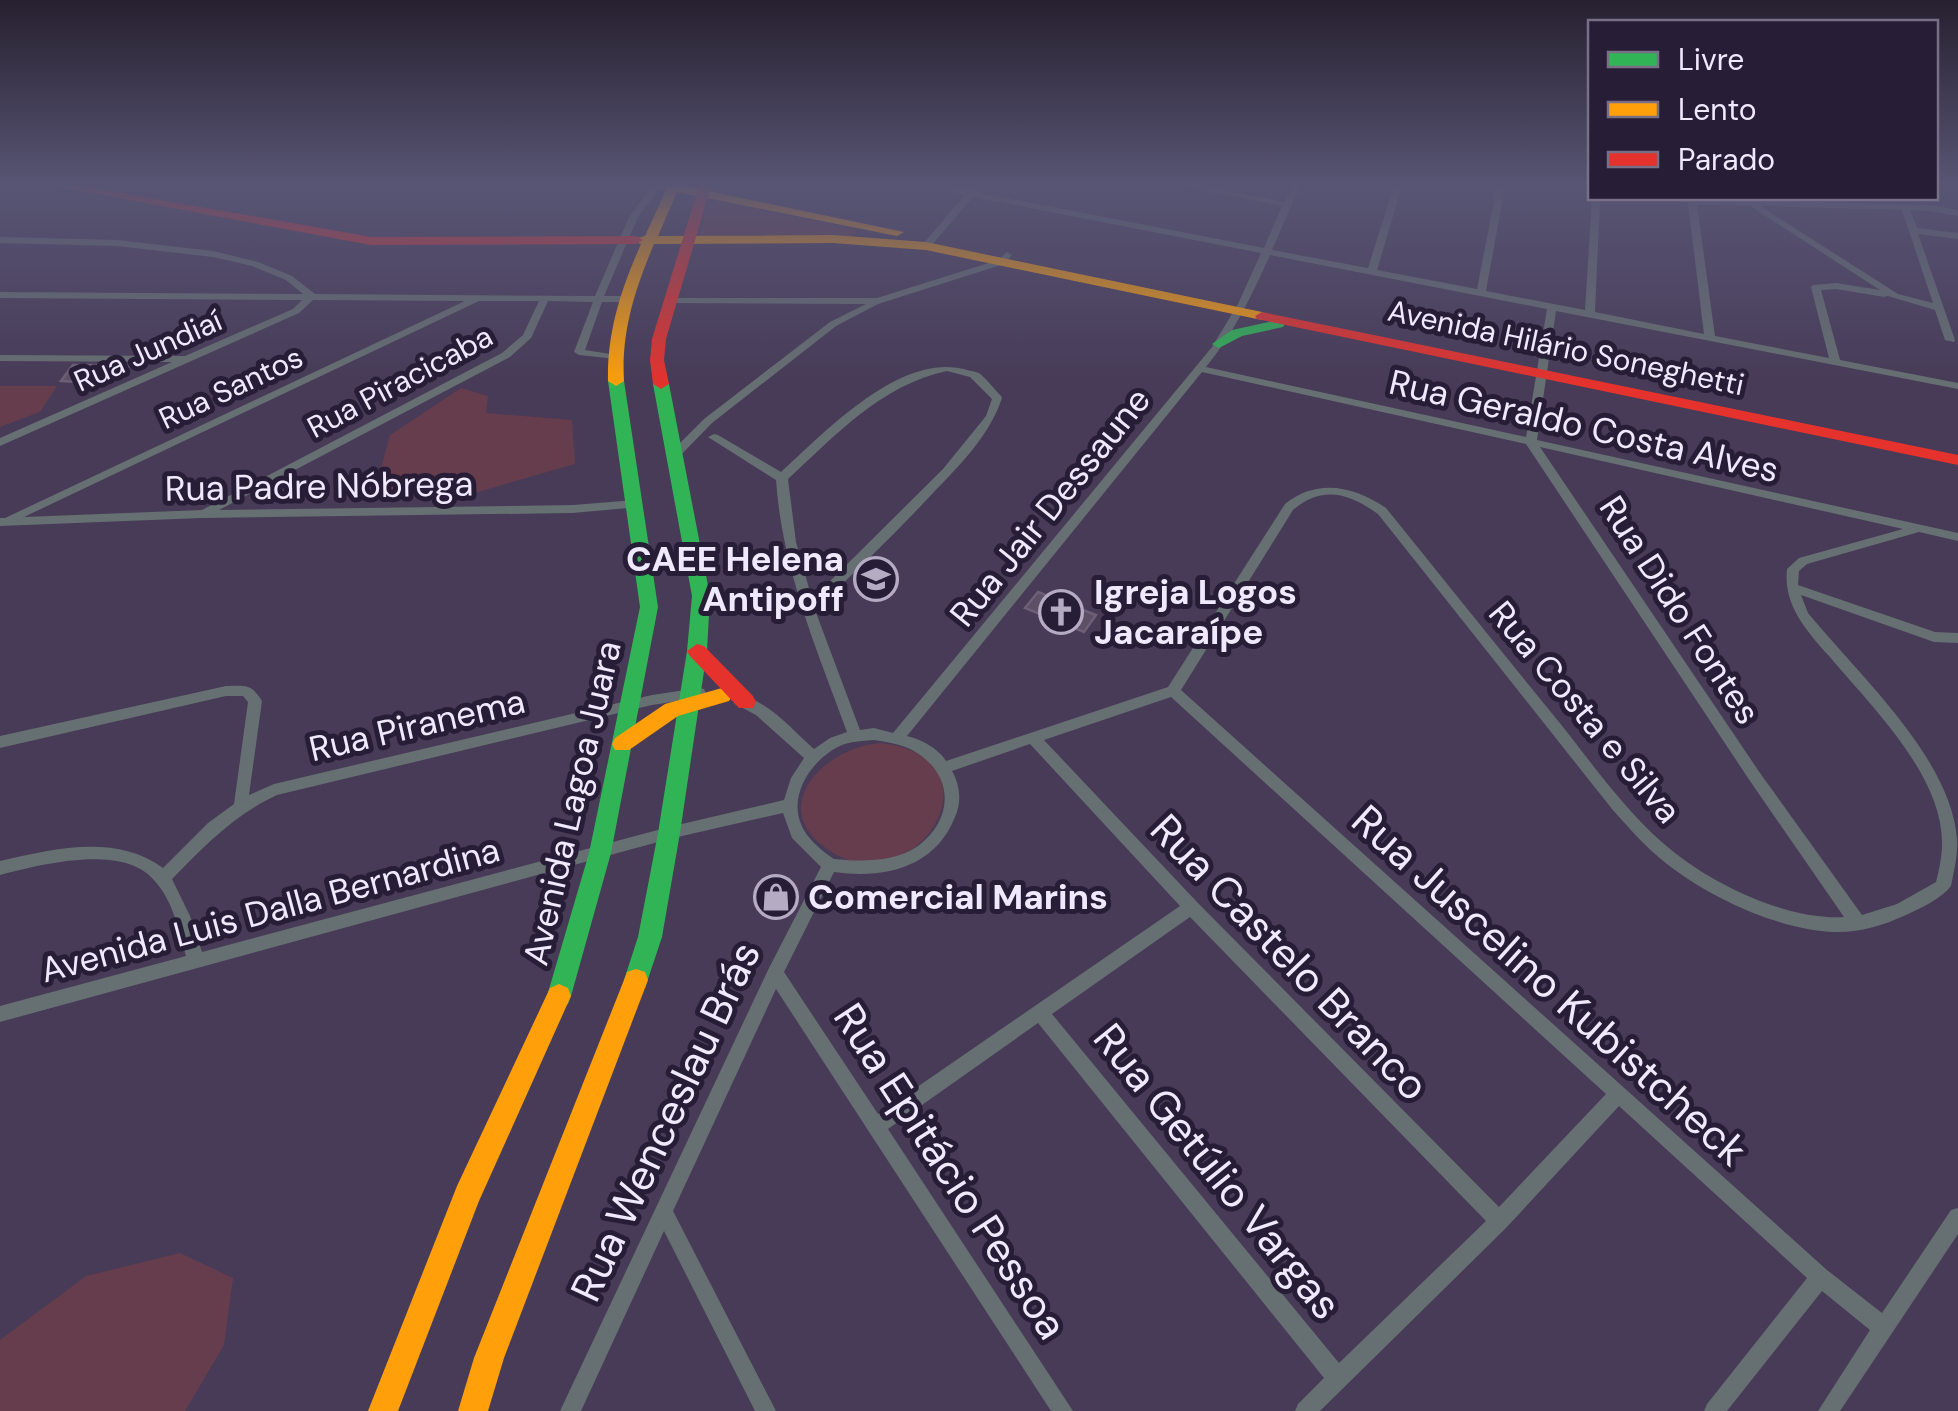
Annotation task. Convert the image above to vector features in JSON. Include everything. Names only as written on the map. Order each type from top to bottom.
[{"type":"street","points":[[194,252],[255,266],[292,280],[311,296]]},
{"type":"street","points":[[613,357],[579,352],[618,252]]},
{"type":"street","name":"Avenida Lagoa Juara","points":[[384,1411],[467,1196],[559,995],[600,853],[649,606],[613,357],[627,299],[645,252]]},
{"type":"street","points":[[472,1411],[489,1358],[621,1026],[650,937],[696,651],[699,580],[657,360],[686,252]]},
{"type":"street","name":"Avenida Hilário Soneghetti","points":[[975,252],[1958,456]]},
{"type":"street","points":[[1256,252],[1958,386]]},
{"type":"street","points":[[1371,273],[1378,252]]},
{"type":"street","points":[[1481,293],[1489,252]]},
{"type":"street","points":[[1590,314],[1593,252]]},
{"type":"street","points":[[1697,252],[1710,339]]},
{"type":"street","points":[[1826,252],[1895,296]]},
{"type":"street","points":[[1920,252],[1950,340]]},
{"type":"street","name":"Rua Jair Dessaune","points":[[898,736],[1218,346],[1266,254]]},
{"type":"street","points":[[673,456],[695,432],[832,324],[878,301],[1004,258]]},
{"type":"street","name":"Avenida Hilário Soneghetti","points":[[1110,280],[1290,322],[1542,371]]},
{"type":"street","points":[[1835,362],[1816,288],[1836,286],[1895,296],[1958,317]]},
{"type":"street","points":[[0,295],[627,299]]},
{"type":"street","name":"Rua Jundiaí","points":[[0,442],[296,311],[311,296]]},
{"type":"street","name":"Rua Santos","points":[[1,522],[480,298]]},
{"type":"street","name":"Rua Piracicaba","points":[[202,514],[506,356],[526,336],[545,298]]},
{"type":"street","points":[[1186,299],[1212,320],[1218,346],[1238,333],[1290,322]]},
{"type":"street","points":[[670,300],[878,301]]},
{"type":"street","points":[[1531,443],[1552,306]]},
{"type":"street","points":[[0,358],[193,359]]},
{"type":"street","name":"Rua Geraldo Costa Alves","points":[[1199,368],[1958,537]]},
{"type":"street","points":[[810,608],[969,448],[994,416],[998,398],[976,374],[945,369],[909,376],[885,388],[782,478],[782,510],[810,608],[855,736]]},
{"type":"street","points":[[714,437],[782,478]]},
{"type":"street","name":"Rua Dido Fontes","points":[[1531,443],[1858,924]]},
{"type":"street","name":"Rua Costa e Silva","points":[[1173,690],[1298,498],[1329,490],[1365,498],[1382,511],[1617,805],[1655,846],[1719,888],[1784,914],[1858,924],[1923,899],[1944,886],[1950,838],[1940,801],[1920,762],[1822,642],[1791,588]]},
{"type":"street","name":"Rua Padre Nóbrega","points":[[1,522],[202,514],[572,509],[635,504]]},
{"type":"street","points":[[1920,528],[1803,560],[1793,569],[1791,588],[1934,636],[1958,638]]},
{"type":"street","points":[[696,651],[746,702],[814,758]]},
{"type":"street","points":[[946,767],[1173,690]]},
{"type":"street","name":"Rua Juscelino Kubistcheck","points":[[1173,690],[1820,1277],[1884,1328]]},
{"type":"street","points":[[0,742],[226,691],[248,691],[256,701],[241,803]]},
{"type":"street","points":[[622,744],[687,699],[722,696],[746,702]]},
{"type":"street","name":"Rua Piranema","points":[[162,879],[217,822],[241,803],[274,790],[631,705],[687,699]]},
{"type":"street","points":[[855,736],[898,736],[936,755],[946,767],[953,786],[954,807],[946,828],[932,846],[898,865],[873,869],[830,865],[800,839],[791,822],[788,804],[798,776],[829,745],[855,736]]},
{"type":"street","name":"Rua Castelo Branco","points":[[1034,739],[1190,907],[1499,1221]]},
{"type":"street","name":"Avenida Luis Dalla Bernardina","points":[[6,1012],[788,804]]},
{"type":"street","points":[[0,868],[46,858],[98,854],[134,859],[162,879],[196,961]]},
{"type":"street","name":"Rua Wenceslau Brás","points":[[570,1411],[774,973],[830,865]]},
{"type":"street","points":[[877,1126],[1190,907]]},
{"type":"street","name":"Rua Epitácio Pessoa","points":[[774,973],[1064,1411]]},
{"type":"street","points":[[0,1026],[6,1012]]},
{"type":"street","name":"Rua Getúlio Vargas","points":[[1040,1012],[1338,1378]]},
{"type":"street","points":[[1306,1411],[1499,1221],[1618,1094]]},
{"type":"street","points":[[664,1212],[766,1411]]},
{"type":"street","points":[[1828,1411],[1958,1216]]},
{"type":"street","points":[[1714,1411],[1820,1277]]},
{"type":"shaded area","points":[[0,386],[57,386],[40,412],[0,427]]},
{"type":"shaded area","points":[[461,388],[488,396],[486,413],[572,420],[575,464],[478,492],[389,492],[379,475],[390,435]]},
{"type":"shaded area","points":[[881,743],[919,755],[939,775],[943,800],[935,825],[916,846],[890,860],[859,863],[827,849],[809,832],[802,815],[803,797],[810,781],[841,755]]},
{"type":"shaded area","points":[[180,1253],[233,1278],[224,1345],[185,1411],[0,1411],[0,1340],[86,1276]]},
{"type":"building","points":[[73,365],[130,366],[105,384],[61,381]]},
{"type":"building","name":"Igreja Logos Jacaraípe","points":[[1038,592],[1096,615],[1084,632],[1025,608]]},
{"type":"traffic: fast","points":[[1219,344],[1237,333],[1278,324]]},
{"type":"traffic: fast","points":[[559,996],[600,853],[649,607],[616,381]]},
{"type":"traffic: fast","points":[[636,980],[650,937],[669,833],[697,651],[701,596],[661,384]]},
{"type":"traffic: slow","points":[[616,381],[618,331],[644,252]]},
{"type":"traffic: slow","points":[[954,252],[1262,316]]},
{"type":"traffic: slow","points":[[622,744],[672,710],[722,696]]},
{"type":"traffic: slow","points":[[473,1411],[489,1358],[636,980]]},
{"type":"traffic: slow","points":[[383,1411],[467,1196],[559,996]]},
{"type":"traffic: jam","points":[[661,384],[659,339],[685,252]]},
{"type":"traffic: jam","points":[[1262,316],[1958,460]]},
{"type":"traffic: jam","points":[[697,651],[746,702]]},
{"type":"place","name":"CAEE Helena Antipoff","points":[[876,579]]},
{"type":"place","name":"Igreja Logos Jacaraípe","points":[[1061,612]]},
{"type":"place","name":"Comercial Marins","points":[[776,897]]}]
